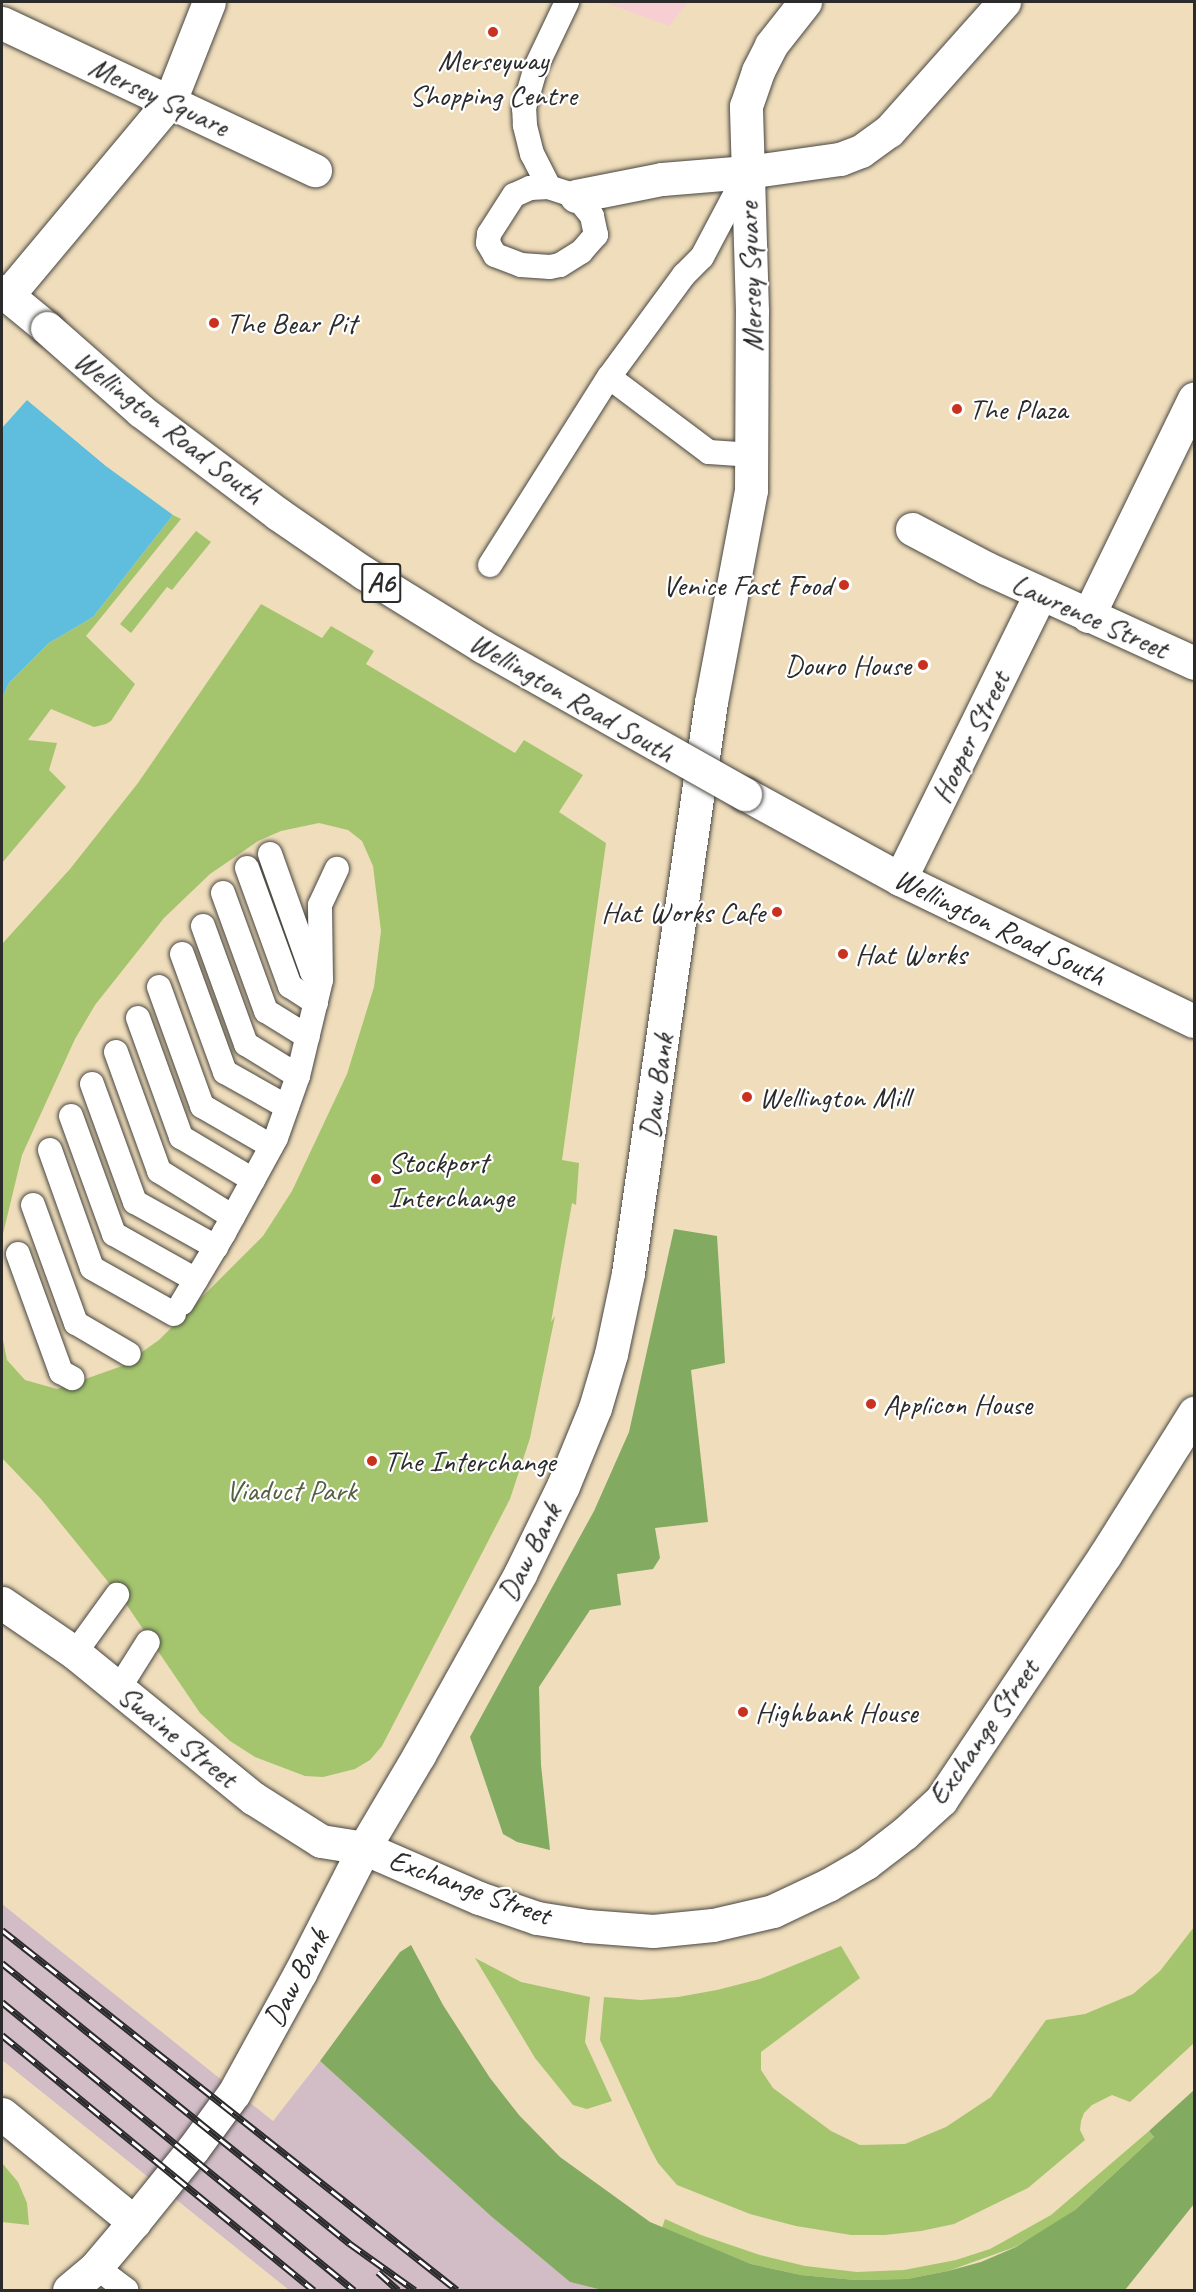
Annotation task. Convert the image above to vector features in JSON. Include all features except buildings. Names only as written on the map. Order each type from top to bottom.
[{"type":"main road","points":[[4,294],[170,101],[209,2]]},
{"type":"main road","points":[[563,191],[747,172],[746,106],[758,71],[771,45],[804,2]]},
{"type":"main road","name":"Mersey Square","points":[[711,702],[751,490],[753,455],[752,310],[747,172],[840,159],[875,142],[889,130],[1004,2]]},
{"type":"main road","name":"Mersey Square","points":[[2,23],[315,171]]},
{"type":"main road","name":"Wellington Road South","points":[[4,294],[47,328],[141,411],[278,514],[364,573],[482,646],[900,879],[1194,1021]]},
{"type":"main road","points":[[1088,616],[1194,399]]},
{"type":"main road","name":"Lawrence Street","points":[[912,529],[1040,594],[1194,663]]},
{"type":"main road","name":"Hooper Street","points":[[900,879],[1040,594]]},
{"type":"main road","name":"Daw Bank","points":[[69,2290],[96,2267],[134,2222],[193,2149],[234,2093],[305,1964],[364,1848],[520,1574],[563,1486],[595,1408],[611,1354],[628,1273],[711,702]]},
{"type":"main road","name":"Exchange Street","points":[[364,1848],[479,1898],[537,1917],[587,1926],[653,1931],[713,1925],[773,1911],[828,1886],[889,1845],[941,1800],[1105,1555],[1194,1413]]},
{"type":"main road","name":"Swaine Street","points":[[2,1603],[97,1671],[253,1798],[321,1841],[364,1848]]},
{"type":"main road","points":[[2,2114],[134,2222]]},
{"type":"lane","points":[[563,191],[532,154],[525,125],[524,108],[536,68],[567,2]]},
{"type":"lane","points":[[490,566],[609,376],[684,275],[702,257],[747,172]]},
{"type":"lane","points":[[609,376],[709,452],[753,455]]},
{"type":"lane","points":[[270,854],[318,992]]},
{"type":"lane","points":[[247,868],[290,986],[318,992]]},
{"type":"lane","points":[[50,1150],[92,1268],[178,1308],[216,1247],[272,1146],[287,1107],[298,1076],[318,992],[320,905],[337,869]]},
{"type":"lane","points":[[223,893],[266,1011],[308,1037]]},
{"type":"lane","points":[[203,926],[246,1044],[298,1076]]},
{"type":"lane","points":[[182,954],[225,1072],[287,1107]]},
{"type":"lane","points":[[159,987],[202,1106],[272,1146]]},
{"type":"lane","points":[[138,1018],[181,1137],[253,1180]]},
{"type":"lane","points":[[116,1052],[159,1171],[233,1217]]},
{"type":"lane","points":[[92,1084],[135,1202],[216,1247]]},
{"type":"lane","points":[[71,1116],[114,1234],[196,1280]]},
{"type":"lane","points":[[33,1205],[76,1323],[129,1354]]},
{"type":"lane","points":[[18,1254],[61,1372],[72,1378]]},
{"type":"lane","points":[[97,1671],[117,1595]]},
{"type":"lane","points":[[97,1671],[148,1642]]},
{"type":"lane","points":[[96,2267],[126,2290]]},
{"type":"shaded area","points":[[604,2],[688,2],[669,26]]},
{"type":"shaded area","points":[[2,1904],[273,2121],[320,2061],[492,2217],[570,2282],[602,2290],[289,2290],[2,2060]]},
{"type":"green space","points":[[173,515],[181,519],[86,636],[135,684],[111,721],[106,724],[94,727],[51,709],[28,740],[57,743],[49,770],[66,787],[2,863],[2,699],[9,683],[49,643],[93,617]]},
{"type":"green space","points":[[196,531],[211,542],[172,590],[167,587],[131,633],[120,624]]},
{"type":"green space","name":"Viaduct Park","points":[[261,604],[322,638],[331,626],[374,651],[366,664],[515,753],[524,740],[583,775],[559,812],[606,843],[562,1160],[579,1163],[576,1205],[572,1203],[551,1322],[555,1316],[530,1438],[510,1499],[382,1746],[370,1760],[355,1769],[323,1777],[305,1776],[255,1757],[230,1741],[200,1713],[126,1604],[41,1499],[2,1458],[2,1335],[7,1360],[25,1380],[57,1389],[122,1366],[159,1340],[263,1236],[292,1191],[347,1074],[374,987],[381,931],[373,866],[362,841],[348,830],[319,823],[281,831],[258,841],[210,874],[164,918],[95,1005],[75,1039],[22,1155],[2,1238],[2,944],[70,869],[138,783]]},
{"type":"green space","points":[[674,1229],[717,1236],[725,1363],[691,1370],[708,1522],[655,1528],[660,1558],[653,1569],[617,1574],[621,1605],[590,1610],[539,1687],[541,1765],[550,1850],[517,1842],[503,1834],[470,1737],[594,1511],[629,1432]]},
{"type":"green space","points":[[1194,1927],[1194,2043],[1130,2102],[1112,2095],[1092,2105],[1084,2113],[1081,2121],[1080,2130],[1085,2140],[1028,2188],[954,2224],[921,2231],[885,2235],[851,2235],[796,2226],[750,2214],[677,2185],[658,2163],[650,2148],[600,2040],[604,1997],[641,2000],[678,1997],[717,1990],[760,1979],[841,1946],[860,1978],[761,2052],[761,2070],[773,2088],[831,2131],[860,2145],[905,2144],[946,2127],[991,2097],[1046,2020],[1085,2014],[1133,1994],[1160,1971]]},
{"type":"green space","points":[[411,1945],[443,2005],[490,2078],[519,2115],[560,2157],[650,2222],[751,2264],[801,2275],[855,2280],[907,2279],[981,2262],[1016,2247],[1075,2210],[1154,2137],[1149,2131],[1194,2090],[1194,2204],[1125,2290],[602,2290],[570,2282],[492,2217],[320,2061],[400,1952]]},
{"type":"green space","points":[[475,1958],[521,1982],[590,1997],[585,2042],[612,2101],[587,2109],[573,2105],[535,2058]]},
{"type":"green space","points":[[1149,2131],[1154,2137],[1075,2210],[1015,2247],[948,2271],[907,2279],[855,2280],[801,2275],[751,2264],[662,2228],[665,2219],[701,2235],[760,2255],[805,2266],[857,2272],[904,2270],[956,2260],[990,2249],[1051,2215]]},
{"type":"green space","points":[[2,2163],[18,2182],[27,2203],[29,2225],[2,2222]]},
{"type":"water","points":[[27,400],[106,466],[173,515],[93,617],[49,643],[9,683],[2,699],[2,428]]},
{"type":"pier","points":[[25,398],[29,398],[108,464],[176,516],[106,466]]},
{"type":"railway","points":[[2,1930],[457,2290]]},
{"type":"railway","points":[[2,1963],[349,2243],[415,2290]]},
{"type":"railway","points":[[2,2002],[354,2290]]},
{"type":"railway","points":[[2,2035],[314,2290]]},
{"type":"railway","points":[[378,2272],[398,2290]]},
{"type":"place","name":"Merseyway Shopping Centre","points":[[493,32]]},
{"type":"place","name":"The Bear Pit","points":[[214,323]]},
{"type":"place","name":"The Plaza","points":[[957,409]]},
{"type":"place","name":"Venice Fast Food","points":[[844,585]]},
{"type":"place","name":"Douro House","points":[[923,665]]},
{"type":"place","name":"Hat Works Cafe","points":[[777,912]]},
{"type":"place","name":"Hat Works","points":[[843,954]]},
{"type":"place","name":"Wellington Mill","points":[[747,1097]]},
{"type":"place","name":"Stockport Interchange","points":[[376,1179]]},
{"type":"place","name":"Applicon House","points":[[871,1404]]},
{"type":"place","name":"The Interchange","points":[[372,1461]]},
{"type":"place","name":"Highbank House","points":[[743,1712]]}]
